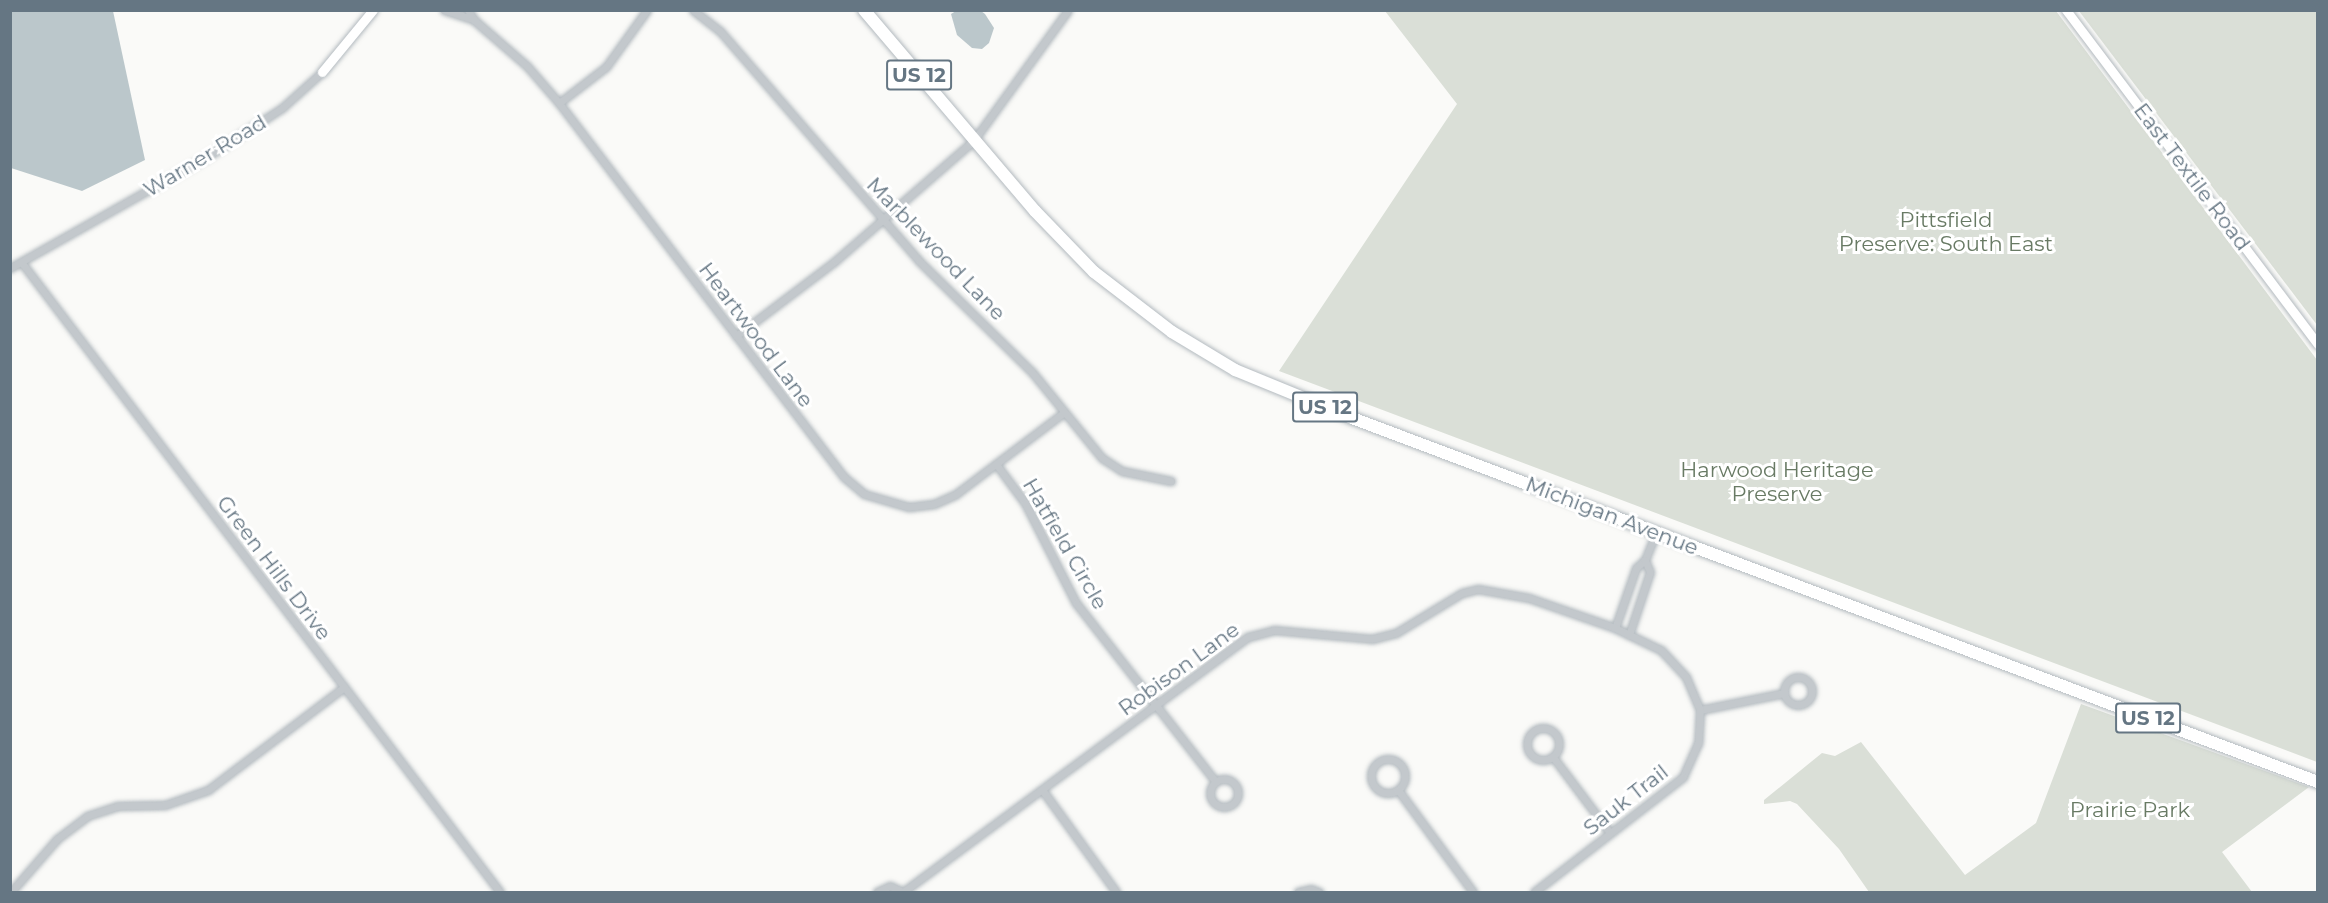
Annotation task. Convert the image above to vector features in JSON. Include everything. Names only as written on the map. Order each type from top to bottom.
[{"type":"highway","name":"US 12","points":[[864,10],[975,140]]},
{"type":"highway","name":"Michigan Avenue","points":[[975,140],[1035,211],[1094,272],[1142,311],[1211,356],[1275,388],[2318,782]]},
{"type":"main road","name":"Warner Road","points":[[322,72],[373,10]]},
{"type":"main road","name":"East Textile Road","points":[[2066,10],[2318,344]]},
{"type":"street","name":"Heartwood Lane","points":[[444,10],[474,20]]},
{"type":"street","name":"Heartwood Lane","points":[[468,10],[474,20],[527,66],[559,103],[844,477],[864,494],[909,507],[934,504],[956,494],[1063,413]]},
{"type":"street","points":[[559,103],[606,68],[647,10]]},
{"type":"street","name":"Marblewood Lane","points":[[693,10],[720,32],[882,220],[1007,345],[1102,458],[1122,471],[1171,481]]},
{"type":"street","points":[[736,336],[882,220],[975,140],[1068,10]]},
{"type":"street","name":"Warner Road","points":[[10,268],[253,128],[322,72]]},
{"type":"street","name":"Green Hills Drive","points":[[22,263],[500,892]]},
{"type":"street","name":"Hatfield Circle","points":[[996,464],[1026,503],[1076,603],[1154,706],[1216,782]]},
{"type":"street","points":[[1615,628],[1636,568],[1645,560],[1656,533]]},
{"type":"street","points":[[1629,635],[1650,572],[1645,560]]},
{"type":"street","name":"Robison Lane","points":[[877,892],[890,886],[903,892],[1043,791],[1234,646],[1260,633],[1274,630],[1372,639],[1396,633],[1462,593],[1478,589],[1511,592],[1615,628]]},
{"type":"street","name":"Sauk Trail","points":[[1534,892],[1683,777],[1698,743],[1700,710],[1690,685],[1676,663],[1615,628]]},
{"type":"street","points":[[1797,678],[1806,680],[1812,692],[1805,703],[1797,705],[1788,702],[1784,693],[1789,681],[1797,678]]},
{"type":"street","points":[[11,892],[57,839],[87,816],[117,806],[165,805],[208,790],[344,687]]},
{"type":"street","points":[[1700,710],[1784,693]]},
{"type":"street","points":[[1545,728],[1554,733],[1559,742],[1553,757],[1538,759],[1530,753],[1527,743],[1534,730],[1545,728]]},
{"type":"street","points":[[1553,757],[1610,833]]},
{"type":"street","points":[[1381,761],[1396,761],[1403,769],[1404,780],[1398,790],[1387,793],[1373,783],[1372,773],[1381,761]]},
{"type":"street","name":"Hatfield Circle","points":[[1227,780],[1236,785],[1238,796],[1232,805],[1222,807],[1213,801],[1211,791],[1216,782],[1227,780]]},
{"type":"street","points":[[1398,790],[1473,892]]},
{"type":"street","points":[[1043,791],[1116,892]]},
{"type":"street","points":[[1298,892],[1311,889],[1319,892]]},
{"type":"green space","name":"Pittsfield Preserve: South East","points":[[1385,11],[2056,11],[2317,360],[2317,762],[1279,371],[1457,104]]},
{"type":"green space","points":[[2079,11],[2317,11],[2317,325]]},
{"type":"green space","name":"Prairie Park","points":[[2081,704],[2309,787],[2222,852],[2252,892],[1869,892],[1839,849],[1797,804],[1790,801],[1764,804],[1764,800],[1822,753],[1835,756],[1861,742],[1965,875],[2036,823]]},
{"type":"shaded area","points":[[11,10],[113,11],[145,160],[82,191],[11,168]]},
{"type":"shaded area","points":[[956,11],[981,11],[985,14],[994,28],[989,43],[982,49],[972,48],[957,35],[951,14]]},
{"type":"park label","name":"Harwood Heritage Preserve","points":[[1777,482]]}]
